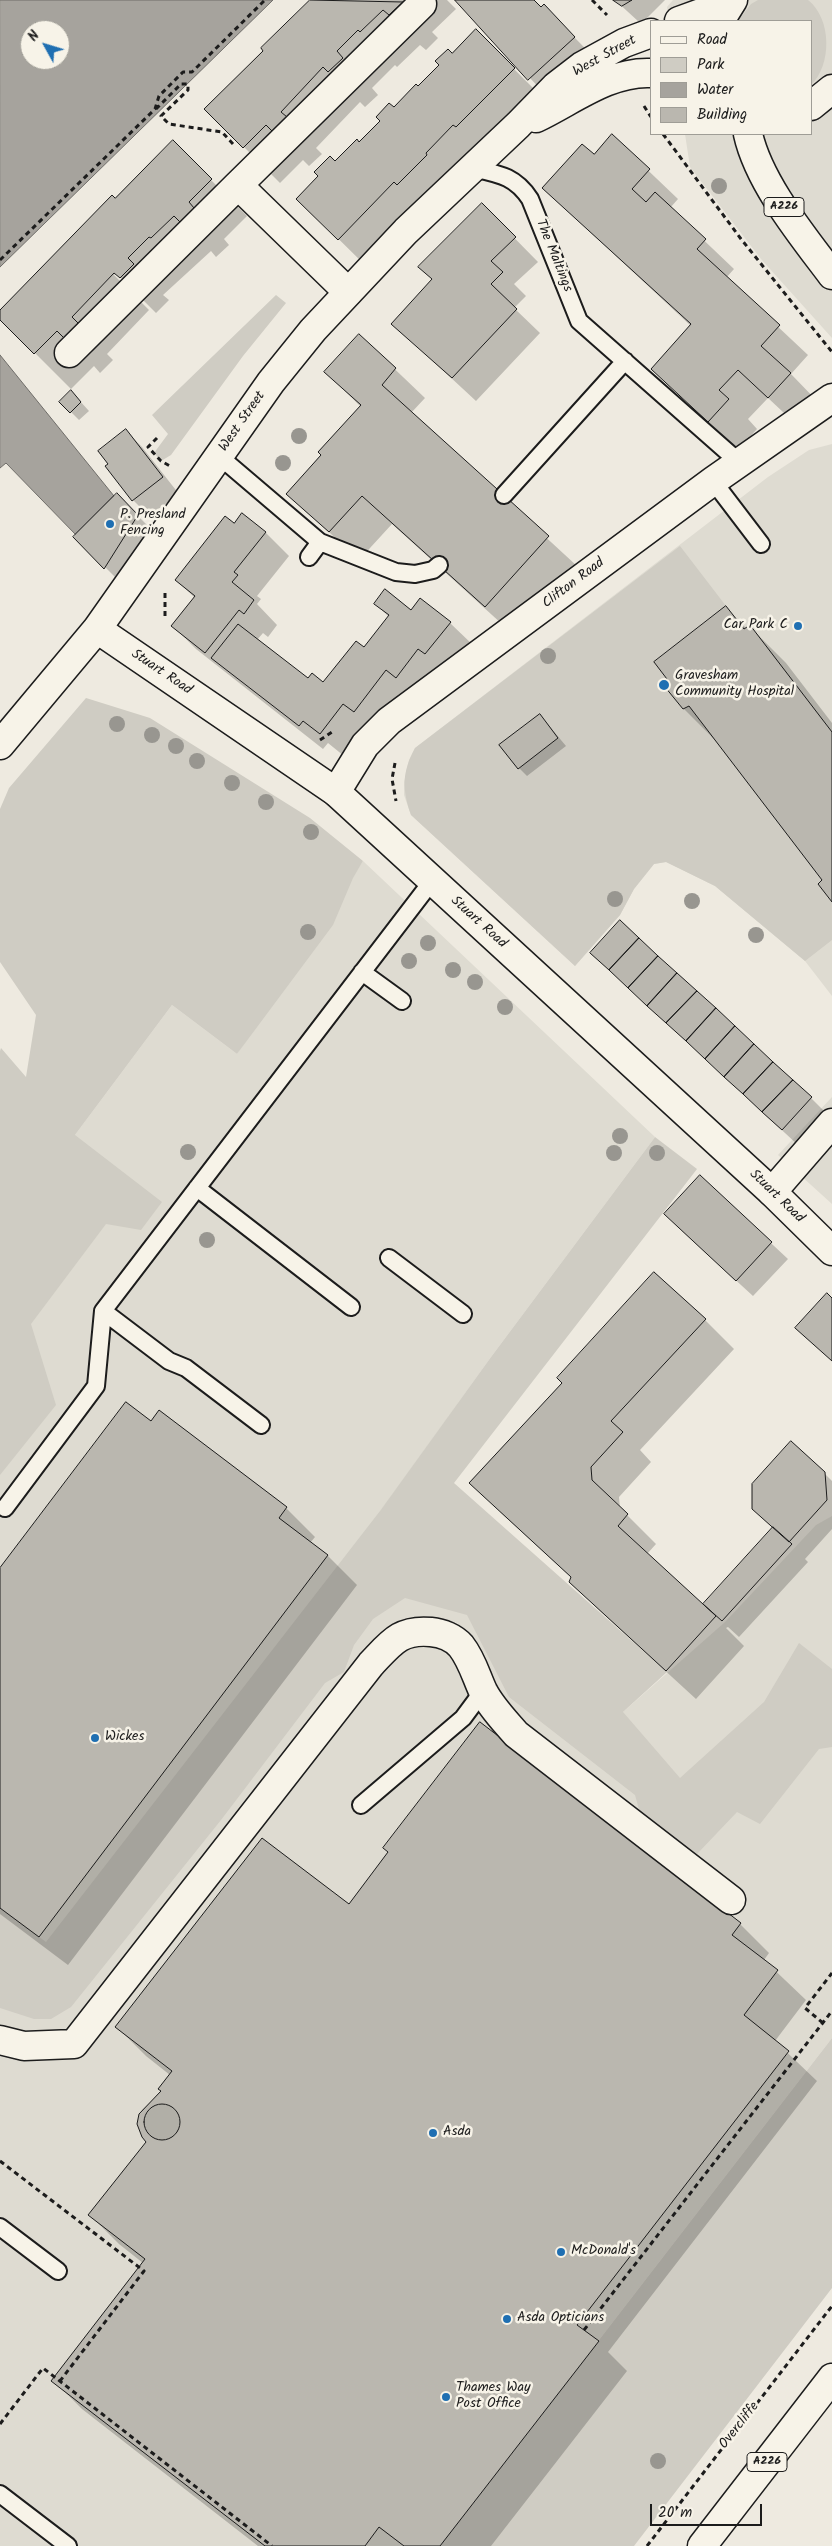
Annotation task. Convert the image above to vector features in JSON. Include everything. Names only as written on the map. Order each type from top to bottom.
[{"type":"street","points":[[69,353],[422,4]]},
{"type":"street","points":[[683,20],[728,8]]},
{"type":"street","name":"West Street","points":[[0,745],[97,629],[272,382],[348,292],[406,231],[518,125],[556,86],[582,66],[624,43],[650,33]]},
{"type":"street","name":"West Street","points":[[518,125],[560,106],[590,89],[621,76],[650,72]]},
{"type":"street","points":[[812,105],[832,90]]},
{"type":"street","name":"A226","points":[[748,135],[769,183],[832,275]]},
{"type":"street","points":[[238,186],[348,292]]},
{"type":"street","name":"Clifton Road","points":[[336,792],[366,745],[389,721],[713,481],[832,398]]},
{"type":"street","name":"Stuart Road","points":[[97,629],[336,792],[772,1192],[832,1251]]},
{"type":"street","points":[[772,1192],[832,1123]]},
{"type":"street","points":[[0,2040],[24,2046],[74,2044],[371,1664],[392,1642],[414,1630],[441,1633],[460,1645],[474,1666],[483,1691],[500,1716],[516,1734],[731,1900]]},
{"type":"street","name":"A226","points":[[702,2546],[832,2378]]},
{"type":"lane","name":"The Maltings","points":[[472,168],[496,173],[521,184],[530,199],[579,321],[740,463]]},
{"type":"lane","points":[[504,495],[625,361]]},
{"type":"lane","points":[[219,456],[320,542],[396,572],[416,574],[433,570],[439,565]]},
{"type":"lane","points":[[713,481],[761,544]]},
{"type":"lane","points":[[309,557],[320,542]]},
{"type":"lane","points":[[4,1508],[96,1386],[103,1311],[432,881]]},
{"type":"lane","points":[[362,972],[402,1001]]},
{"type":"lane","points":[[197,1188],[351,1307]]},
{"type":"lane","points":[[389,1258],[463,1314]]},
{"type":"lane","points":[[103,1311],[169,1361],[186,1368],[261,1425]]},
{"type":"lane","points":[[361,1805],[463,1718],[483,1691]]},
{"type":"lane","points":[[0,2227],[58,2271]]},
{"type":"lane","points":[[0,2494],[68,2546]]},
{"type":"path","points":[[155,109],[159,96],[183,72],[192,72],[265,0]]},
{"type":"path","points":[[592,0],[611,18]]},
{"type":"path","points":[[0,260],[181,84],[188,84],[188,90],[161,116]]},
{"type":"path","points":[[664,135],[741,239],[832,352]]},
{"type":"path","points":[[165,592],[165,619]]},
{"type":"path","points":[[397,803],[392,779],[398,756]]},
{"type":"path","points":[[824,2023],[805,2008],[832,1973]]},
{"type":"path","points":[[584,2330],[832,2011]]},
{"type":"path","name":"Overcliffe","points":[[647,2546],[832,2306]]},
{"type":"path","points":[[0,2424],[43,2368],[272,2546]]},
{"type":"shaded area","points":[[673,0],[832,0],[832,338],[761,259],[690,167],[685,135],[812,135],[812,20],[669,20],[667,7]]},
{"type":"shaded area","name":"Gravesham Community Hospital","points":[[832,444],[832,996],[805,961],[715,886],[666,862],[654,864],[634,889],[620,915],[575,966],[411,815],[404,795],[404,782],[409,760],[415,748],[768,477],[809,450]]},
{"type":"shaded area","points":[[363,861],[655,1137],[491,1357],[380,1512],[623,1712],[725,1622],[816,1525],[832,1516],[832,2038],[440,2546],[0,2546],[0,1275],[75,1135],[172,1005],[237,1054]]},
{"type":"shaded area","points":[[832,1097],[832,1204],[778,1155]]},
{"type":"green space","points":[[758,0],[808,0],[816,8],[822,18],[825,30],[826,54],[823,66],[812,84],[812,20],[739,20],[751,4]]},
{"type":"green space","points":[[276,295],[286,303],[243,356],[171,455],[161,461],[154,453],[168,434],[152,415]]},
{"type":"green space","name":"Gravesham Community Hospital","points":[[680,546],[726,606],[654,662],[670,683],[666,687],[683,709],[689,706],[822,880],[818,884],[832,902],[832,940],[805,961],[715,886],[666,862],[654,864],[634,889],[620,915],[575,966],[411,815],[408,806],[405,781],[408,765],[415,748]]},
{"type":"green space","points":[[86,698],[150,718],[310,818],[363,861],[353,878],[333,925],[237,1054],[172,1005],[75,1135],[162,1202],[141,1230],[106,1224],[31,1324],[56,1405],[0,1475],[0,1051],[1,1048],[26,1077],[36,1015],[0,962],[0,809],[9,788]]},
{"type":"green space","points":[[655,1137],[697,1169],[454,1483],[667,1672],[623,1712],[680,1778],[764,1702],[799,1643],[832,1669],[832,1747],[819,1749],[760,1824],[737,1812],[697,1854],[640,1813],[635,1795],[509,1697],[467,1615],[405,1598],[373,1619],[354,1645],[344,1672],[325,1683],[221,1820],[71,2007],[51,2019],[34,2019],[0,2008],[0,1908],[46,1942],[380,1511],[491,1357]]},
{"type":"green space","points":[[832,2038],[832,2288],[634,2546],[440,2546]]},
{"type":"water","points":[[0,0],[273,0],[0,267]]},
{"type":"water","points":[[0,355],[114,496],[76,535],[6,463],[0,468]]},
{"type":"building","points":[[310,0],[403,2],[389,15],[383,10],[360,32],[358,30],[337,51],[343,58],[328,72],[323,67],[281,112],[287,117],[272,131],[266,125],[243,148],[204,109],[263,51],[261,48]]},
{"type":"building","points":[[455,0],[534,0],[541,7],[544,4],[575,37],[528,80]]},
{"type":"building","points":[[613,0],[632,0],[622,6]]},
{"type":"building","points":[[476,29],[515,68],[456,127],[453,125],[397,185],[394,182],[338,240],[296,199],[318,176],[314,172],[330,156],[335,161],[357,139],[359,142],[380,121],[376,117],[389,103],[394,107],[416,84],[418,86],[439,65],[435,61],[448,49],[452,53]]},
{"type":"building","points":[[612,134],[650,169],[632,189],[646,202],[655,192],[706,239],[697,249],[780,325],[761,346],[791,373],[768,398],[738,370],[719,390],[729,399],[708,422],[651,369],[691,324],[542,188],[582,144],[594,154]]},
{"type":"building","points":[[173,140],[212,179],[189,202],[194,208],[180,222],[174,216],[151,238],[149,237],[128,258],[134,264],[120,278],[114,273],[72,317],[78,323],[64,338],[57,331],[34,354],[0,320],[0,310],[112,195],[115,198]]},
{"type":"building","points":[[482,203],[516,237],[491,261],[503,272],[491,284],[517,309],[452,378],[391,324],[432,279],[418,267]]},
{"type":"building","points":[[359,334],[396,368],[382,385],[549,536],[485,607],[362,496],[329,532],[286,494],[321,455],[318,452],[361,405],[324,372]]},
{"type":"building","points":[[71,390],[81,402],[70,413],[59,402]]},
{"type":"building","points":[[126,429],[163,477],[132,501],[105,466],[108,464],[98,451]]},
{"type":"building","name":"P. Presland Fencing","points":[[117,493],[138,515],[104,569],[73,537]]},
{"type":"building","points":[[242,513],[266,532],[234,572],[238,575],[232,582],[254,600],[244,614],[239,610],[205,653],[171,626],[195,596],[175,580],[225,516],[234,523]]},
{"type":"building","points":[[385,589],[411,610],[420,598],[451,622],[425,654],[418,649],[396,678],[386,670],[354,712],[343,704],[320,734],[303,721],[299,726],[211,658],[238,624],[308,678],[312,673],[323,682],[356,641],[364,647],[389,615],[374,604]]},
{"type":"building","points":[[726,606],[744,629],[750,625],[832,732],[832,902],[818,884],[822,880],[689,706],[683,709],[665,687],[670,683],[654,662]]},
{"type":"building","points":[[540,714],[558,738],[518,769],[499,745]]},
{"type":"building","points":[[620,920],[639,938],[609,970],[590,953]]},
{"type":"building","points":[[639,938],[658,956],[628,988],[609,970]]},
{"type":"building","points":[[658,956],[677,973],[647,1006],[628,988]]},
{"type":"building","points":[[677,973],[697,991],[666,1023],[647,1006]]},
{"type":"building","points":[[697,991],[716,1008],[686,1041],[666,1023]]},
{"type":"building","points":[[716,1008],[735,1026],[705,1059],[686,1041]]},
{"type":"building","points":[[735,1026],[754,1044],[724,1077],[705,1059]]},
{"type":"building","points":[[754,1044],[773,1062],[743,1094],[724,1077]]},
{"type":"building","points":[[773,1062],[793,1080],[762,1112],[743,1094]]},
{"type":"building","points":[[793,1080],[812,1097],[782,1130],[762,1112]]},
{"type":"building","points":[[700,1175],[772,1242],[736,1281],[664,1214]]},
{"type":"building","points":[[654,1272],[706,1319],[611,1421],[623,1432],[591,1467],[592,1480],[628,1514],[618,1526],[716,1616],[666,1671],[569,1582],[571,1577],[469,1483],[562,1383],[557,1378]]},
{"type":"building","points":[[827,1293],[832,1298],[832,1361],[795,1328]]},
{"type":"building","name":"Wickes","points":[[126,1402],[151,1421],[159,1410],[287,1507],[279,1518],[328,1555],[39,1937],[0,1908],[0,1568]]},
{"type":"building","points":[[791,1441],[825,1472],[827,1500],[789,1542],[752,1509],[752,1484]]},
{"type":"building","points":[[773,1527],[792,1544],[722,1621],[703,1604]]},
{"type":"building","name":"Asda","points":[[480,1722],[741,1923],[732,1935],[778,1970],[744,2015],[789,2051],[577,2325],[599,2341],[440,2546],[404,2546],[379,2527],[365,2546],[265,2546],[51,2381],[145,2259],[88,2215],[146,2142],[137,2124],[139,2114],[161,2091],[158,2089],[172,2071],[115,2027],[262,1838],[349,1904],[388,1852],[383,1848]]},
{"type":"building","points":[[162,2104],[175,2109],[180,2122],[175,2135],[162,2140],[149,2135],[144,2122],[149,2109]]},
{"type":"place","name":"P. Presland Fencing","points":[[110,524]]},
{"type":"place","name":"Car Park C","points":[[798,626]]},
{"type":"place","name":"Gravesham Community Hospital","points":[[664,685]]},
{"type":"place","name":"Wickes","points":[[95,1738]]},
{"type":"place","name":"Asda","points":[[433,2133]]},
{"type":"place","name":"McDonald's","points":[[561,2252]]},
{"type":"place","name":"Asda Opticians","points":[[507,2319]]},
{"type":"place","name":"Thames Way Post Office","points":[[446,2397]]}]
